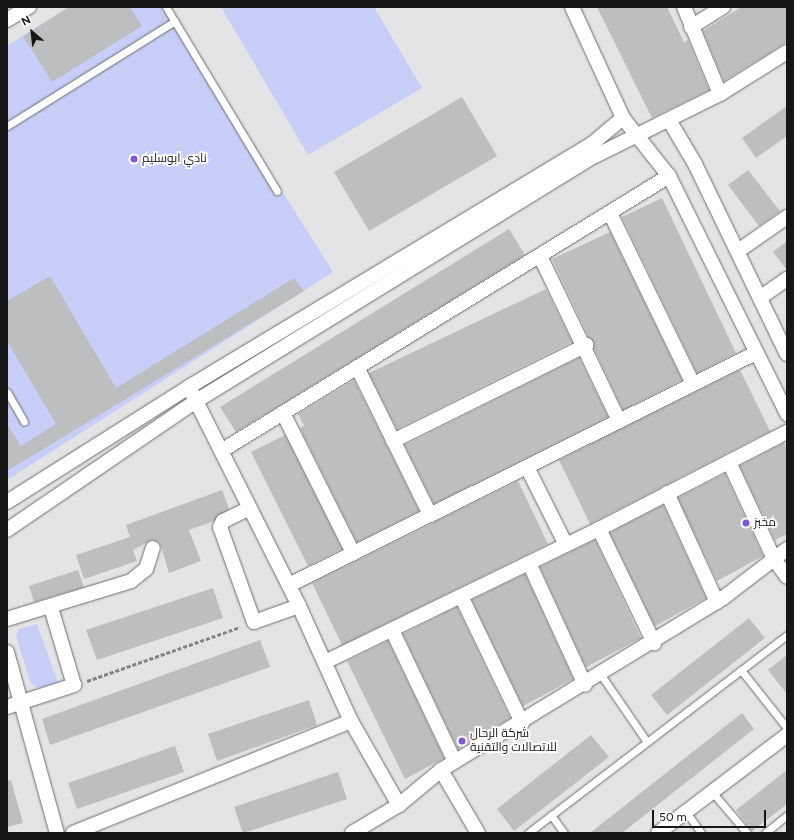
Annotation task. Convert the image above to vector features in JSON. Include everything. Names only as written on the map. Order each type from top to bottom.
[{"type":"street","points":[[7,20],[29,7]]},
{"type":"street","points":[[572,7],[623,118],[635,136],[669,176],[754,354],[787,414]]},
{"type":"street","points":[[684,7],[720,94]]},
{"type":"street","points":[[691,27],[723,7]]},
{"type":"street","points":[[7,530],[196,401],[595,156],[720,94],[787,52]]},
{"type":"street","points":[[7,502],[189,387],[593,143],[623,118]]},
{"type":"street","points":[[669,120],[738,251],[787,354]]},
{"type":"street","points":[[221,451],[541,258],[669,176]]},
{"type":"street","points":[[610,213],[693,384]]},
{"type":"street","points":[[738,251],[787,217]]},
{"type":"street","points":[[541,258],[586,345],[619,421]]},
{"type":"street","points":[[761,297],[787,278]]},
{"type":"street","points":[[393,441],[586,345]]},
{"type":"street","points":[[289,585],[754,354]]},
{"type":"street","points":[[357,368],[430,515]]},
{"type":"street","points":[[189,387],[289,585],[325,662],[350,721],[399,805]]},
{"type":"street","points":[[283,413],[353,553]]},
{"type":"street","points":[[325,662],[599,529],[787,432]]},
{"type":"street","points":[[729,462],[774,559],[787,577]]},
{"type":"street","points":[[526,467],[566,545]]},
{"type":"street","points":[[667,493],[717,602]]},
{"type":"street","points":[[250,508],[223,520],[220,527],[254,622],[299,606]]},
{"type":"street","points":[[599,529],[654,643]]},
{"type":"street","points":[[7,620],[51,608],[131,581],[146,569],[153,548]]},
{"type":"street","points":[[352,833],[399,805],[441,770],[654,643],[717,602],[787,549]]},
{"type":"street","points":[[529,563],[585,685]]},
{"type":"street","points":[[461,596],[522,723]]},
{"type":"street","points":[[7,707],[22,704],[74,685],[51,608]]},
{"type":"street","points":[[392,630],[455,762]]},
{"type":"street","points":[[7,652],[57,833]]},
{"type":"street","points":[[73,833],[350,721]]},
{"type":"street","points":[[658,833],[787,735]]},
{"type":"street","points":[[441,770],[478,833]]},
{"type":"lane","points":[[166,7],[277,191]]},
{"type":"lane","points":[[7,126],[175,21]]},
{"type":"lane","points":[[7,392],[24,421]]},
{"type":"lane","points":[[528,833],[787,635]]},
{"type":"lane","points":[[741,670],[787,728]]},
{"type":"lane","points":[[601,675],[647,742]]},
{"type":"lane","points":[[712,792],[747,833]]},
{"type":"lane","points":[[686,812],[701,833]]},
{"type":"lane","points":[[551,815],[564,833]]},
{"type":"lane","points":[[765,833],[787,815]]},
{"type":"path","points":[[74,685],[254,622]]},
{"type":"shaded area","name":"نادي ابوسليم","points":[[69,7],[166,7],[333,272],[7,480],[7,46]]},
{"type":"shaded area","points":[[221,7],[374,7],[422,88],[308,155]]},
{"type":"shaded area","points":[[37,624],[58,683],[37,688],[30,682],[16,636],[19,629]]},
{"type":"building","points":[[69,7],[130,7],[142,26],[52,82],[23,36]]},
{"type":"building","points":[[597,7],[667,7],[684,42],[688,40],[709,90],[652,118]]},
{"type":"building","points":[[741,7],[787,7],[787,42],[724,81],[703,31]]},
{"type":"building","points":[[462,97],[497,156],[369,231],[334,172]]},
{"type":"building","points":[[787,106],[787,136],[756,158],[742,138]]},
{"type":"building","points":[[748,170],[780,211],[759,226],[728,185]]},
{"type":"building","points":[[662,198],[736,353],[697,373],[622,217]]},
{"type":"building","points":[[509,229],[525,255],[236,432],[220,407]]},
{"type":"building","points":[[610,232],[682,380],[623,410],[552,259]]},
{"type":"building","points":[[787,241],[787,270],[773,252]]},
{"type":"building","points":[[50,276],[116,388],[294,278],[304,291],[7,471],[7,424],[21,446],[56,424],[7,341],[7,301]]},
{"type":"building","points":[[546,289],[572,342],[397,429],[369,373]]},
{"type":"building","points":[[579,358],[608,417],[434,504],[405,445]]},
{"type":"building","points":[[740,370],[770,431],[590,524],[559,460]]},
{"type":"building","points":[[354,380],[419,511],[357,542],[300,428],[304,426],[298,414]]},
{"type":"building","points":[[285,435],[342,549],[308,566],[251,452]]},
{"type":"building","points":[[784,443],[787,450],[787,534],[775,540],[740,466]]},
{"type":"building","points":[[725,474],[763,556],[717,581],[678,498]]},
{"type":"building","points":[[518,481],[548,544],[342,645],[312,583]]},
{"type":"building","points":[[222,490],[229,509],[214,521],[189,530],[201,561],[169,573],[160,543],[152,540],[133,550],[137,561],[84,579],[76,555],[130,537],[126,525]]},
{"type":"building","points":[[663,505],[706,598],[655,626],[610,533]]},
{"type":"building","points":[[595,540],[641,638],[586,667],[540,567]]},
{"type":"building","points":[[78,570],[84,587],[34,602],[29,586]]},
{"type":"building","points":[[525,574],[573,679],[523,706],[472,600]]},
{"type":"building","points":[[213,588],[223,618],[97,660],[86,630]]},
{"type":"building","points":[[457,607],[510,718],[458,749],[403,634]]},
{"type":"building","points":[[749,618],[765,638],[667,715],[651,695]]},
{"type":"building","points":[[260,640],[270,667],[50,745],[42,719]]},
{"type":"building","points":[[388,641],[444,758],[405,779],[347,661]]},
{"type":"building","points":[[787,655],[787,694],[768,670]]},
{"type":"building","points":[[309,700],[317,725],[217,761],[208,734]]},
{"type":"building","points":[[742,713],[754,729],[622,833],[590,833]]},
{"type":"building","points":[[591,735],[609,757],[514,831],[497,809]]},
{"type":"building","points":[[175,746],[184,772],[77,809],[68,783]]},
{"type":"building","points":[[787,770],[787,804],[752,831],[736,810]]},
{"type":"building","points":[[338,772],[347,799],[243,833],[234,807]]},
{"type":"building","points":[[11,780],[23,823],[7,827],[7,781]]},
{"type":"place","name":"نادي ابوسليم","points":[[134,159]]},
{"type":"place","name":"مخبز","points":[[746,523]]},
{"type":"place","name":"شركة الرحال للاتصالات والتقنية","points":[[462,741]]}]
